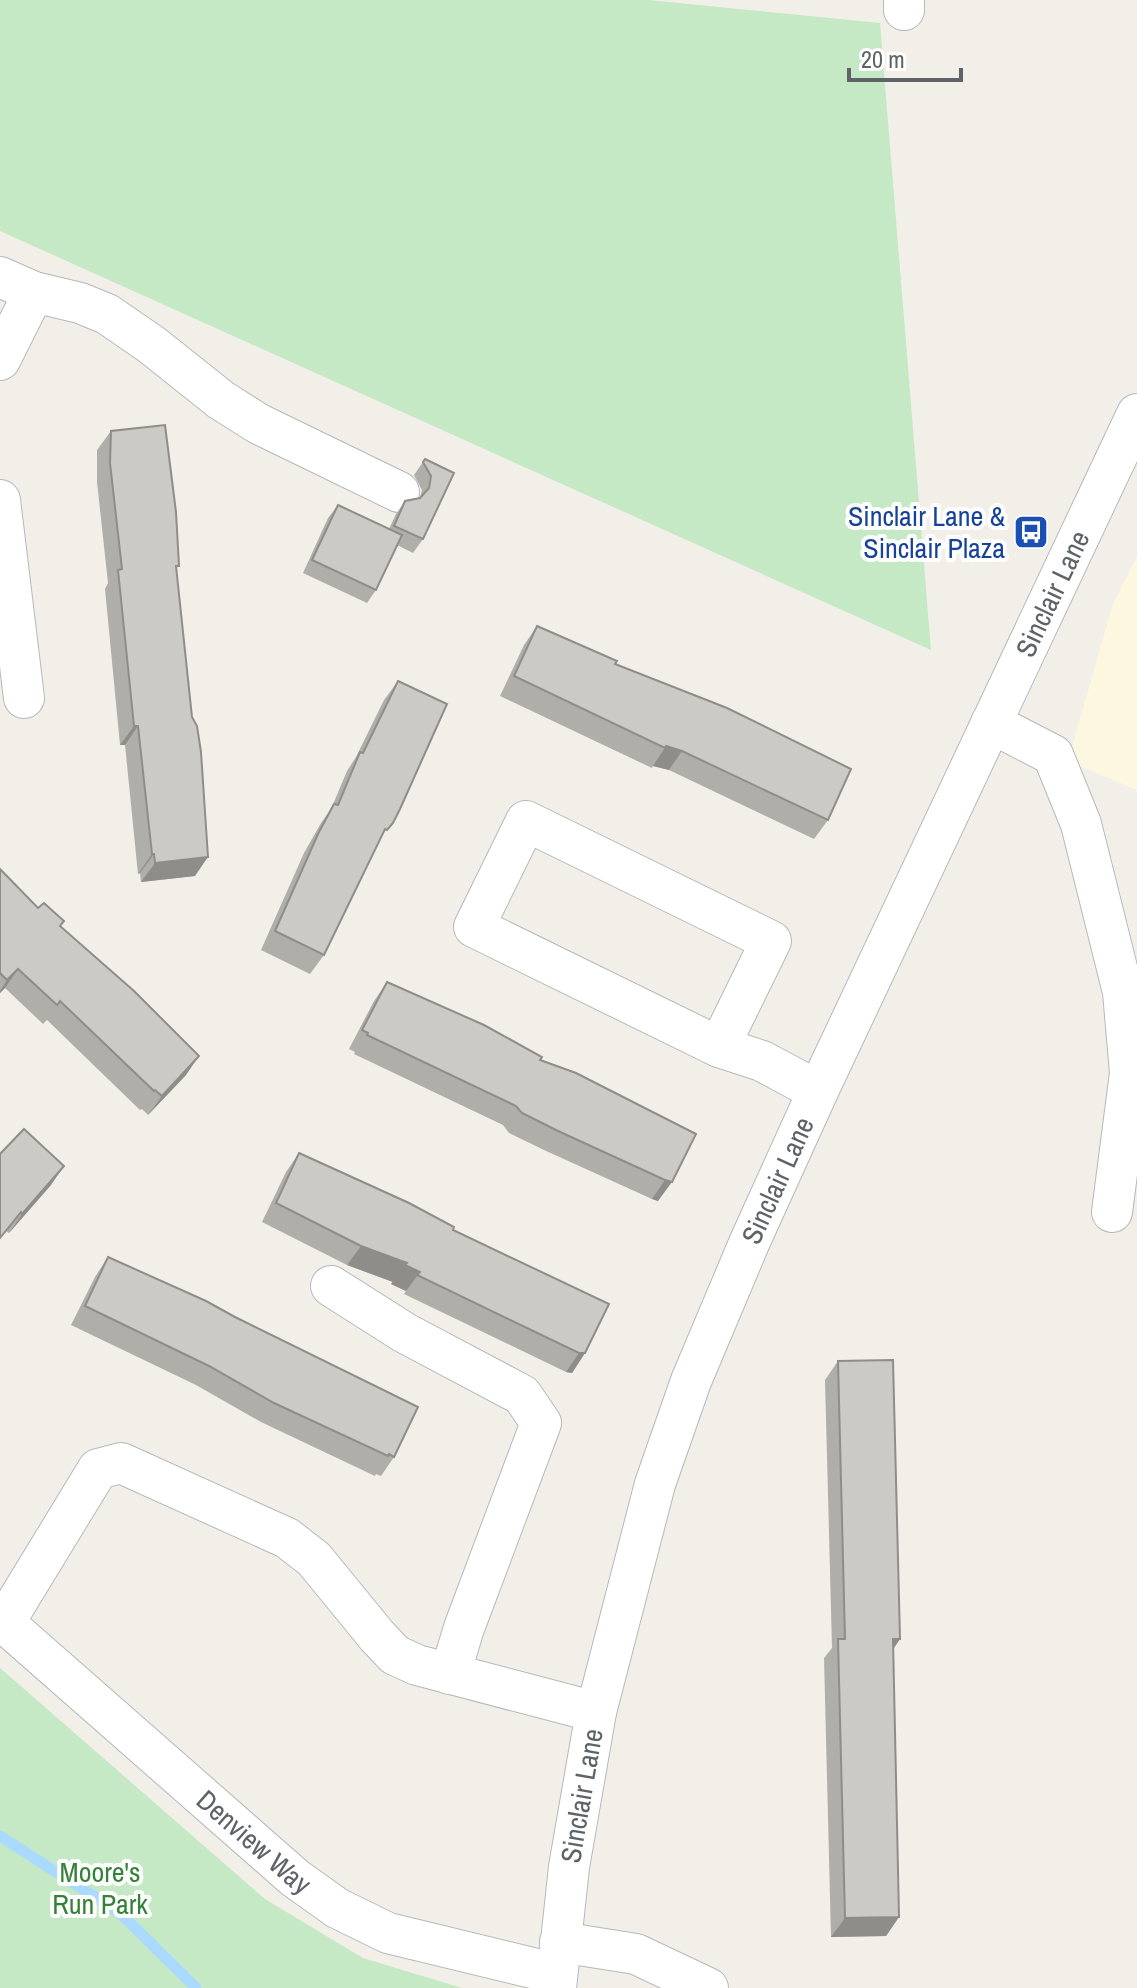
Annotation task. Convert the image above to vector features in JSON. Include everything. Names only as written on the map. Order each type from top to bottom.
[{"type":"street","points":[[0,360],[17,285],[80,303],[107,314],[221,400],[259,424],[399,492]]},
{"type":"street","name":"Sinclair Lane","points":[[558,1968],[581,1789],[596,1712],[655,1484],[691,1381],[818,1091],[1136,414]]},
{"type":"street","points":[[0,500],[24,698]]},
{"type":"street","points":[[991,723],[1053,755],[1081,824],[1123,992],[1130,1073],[1112,1212]]},
{"type":"street","points":[[719,1047],[771,941],[526,821],[474,927],[719,1047],[762,1061],[818,1091]]},
{"type":"street","points":[[331,1286],[405,1333],[522,1395],[541,1423],[464,1628],[450,1674]]},
{"type":"street","points":[[2,1621],[98,1469],[121,1463],[287,1538],[314,1559],[395,1655],[417,1665],[596,1712]]},
{"type":"street","name":"Denview Way","points":[[2,1621],[284,1868],[337,1908],[388,1933],[558,1968],[636,1954],[708,1988]]},
{"type":"shaded area","points":[[1137,556],[1137,790],[1068,761],[1113,604]]},
{"type":"green space","points":[[0,0],[649,0],[880,23],[931,650],[0,231]]},
{"type":"green space","name":"Moore's Run Park","points":[[0,1668],[265,1899],[363,1958],[462,1988],[0,1988]]},
{"type":"building","points":[[165,425],[176,512],[179,566],[176,566],[192,717],[197,726],[201,752],[208,857],[155,863],[138,726],[134,726],[110,463],[111,431]]},
{"type":"building","points":[[425,459],[454,473],[423,539],[394,526],[405,501],[420,498],[429,488],[431,476],[423,462]]},
{"type":"building","points":[[338,505],[402,535],[376,590],[312,560]]},
{"type":"building","points":[[537,626],[617,661],[615,664],[727,708],[851,769],[828,820],[682,751],[665,748],[514,676]]},
{"type":"building","points":[[398,681],[447,704],[400,809],[393,823],[385,829],[324,955],[275,931],[318,834],[334,804],[338,805],[360,752],[363,753]]},
{"type":"building","points":[[0,869],[38,908],[44,903],[64,921],[60,926],[134,991],[199,1056],[162,1096],[60,1001],[57,1005],[18,969],[7,980],[0,973]]},
{"type":"building","points":[[387,982],[484,1025],[542,1057],[540,1060],[576,1073],[696,1134],[672,1182],[558,1131],[522,1113],[516,1106],[367,1035],[362,1030]]},
{"type":"building","points":[[24,1129],[64,1166],[0,1238],[0,1154]]},
{"type":"building","points":[[299,1153],[409,1203],[454,1227],[453,1230],[609,1304],[585,1353],[579,1353],[417,1275],[420,1272],[405,1265],[407,1263],[361,1246],[276,1203]]},
{"type":"building","points":[[108,1257],[206,1301],[418,1407],[394,1457],[274,1403],[209,1366],[85,1306]]},
{"type":"building","points":[[893,1360],[900,1639],[893,1639],[899,1917],[845,1918],[838,1639],[845,1639],[838,1361]]},
{"type":"waterway","points":[[0,1836],[120,1913],[196,1988]]},
{"type":"place","name":"Sinclair Lane & Sinclair Plaza","points":[[1031,532]]}]
